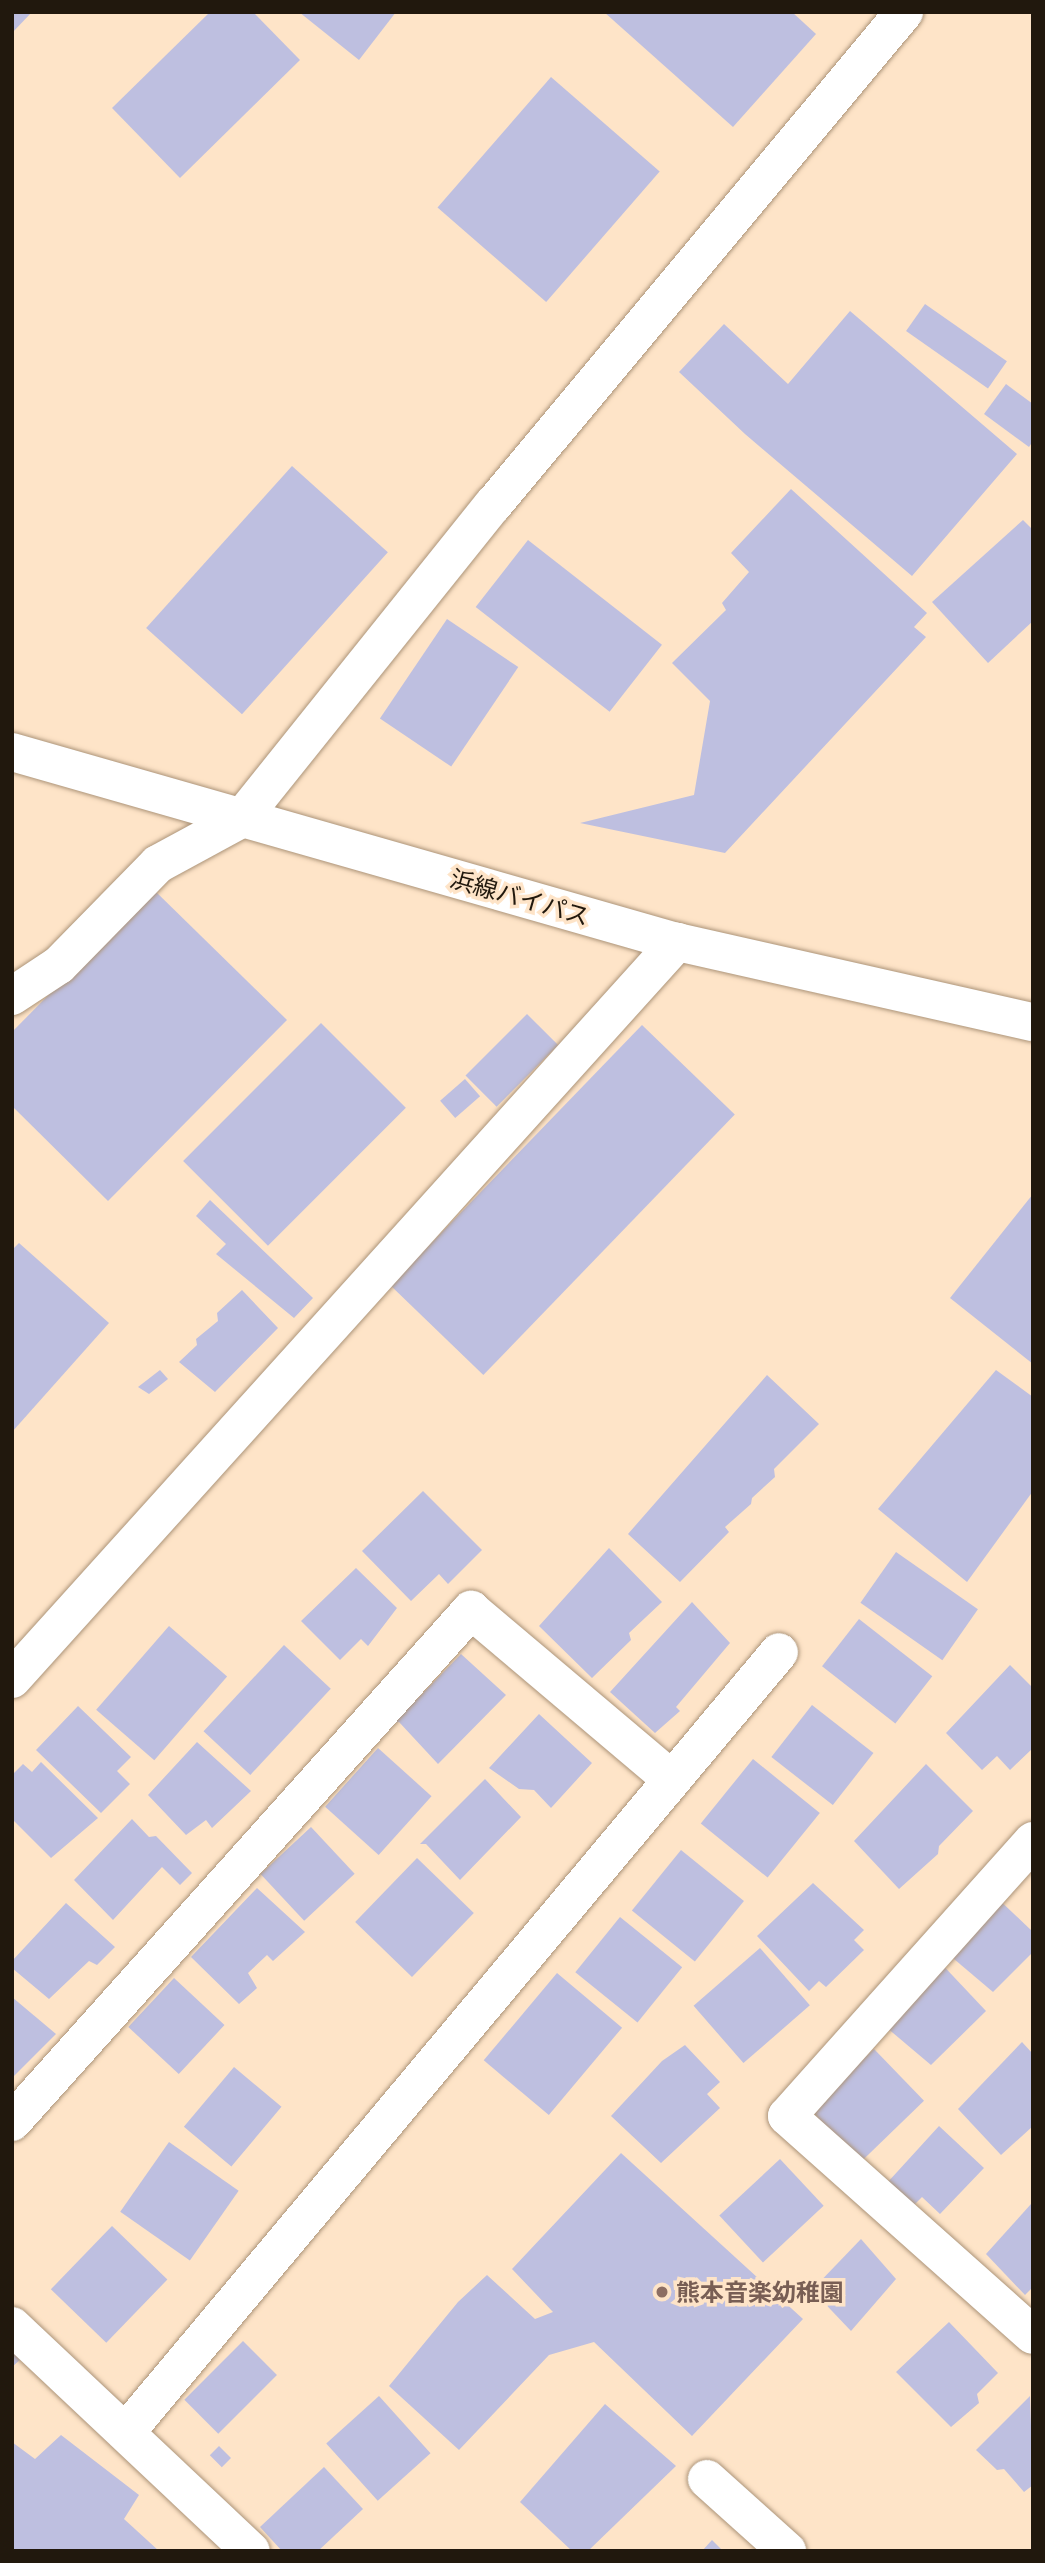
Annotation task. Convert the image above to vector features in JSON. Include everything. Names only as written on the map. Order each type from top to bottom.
[{"type":"main road","points":[[12,996],[59,965],[158,864],[241,819],[493,505],[904,12]]},
{"type":"main road","name":"浜線バイパス","points":[[12,752],[677,942],[1033,1022]]},
{"type":"main road","points":[[12,1679],[677,942]]},
{"type":"main road","points":[[12,2122],[471,1611],[671,1779]]},
{"type":"main road","points":[[126,2432],[779,1652]]},
{"type":"main road","points":[[1033,1841],[787,2116],[1033,2335]]},
{"type":"main road","points":[[12,2326],[251,2551]]},
{"type":"main road","points":[[707,2479],[787,2551]]},
{"type":"building","points":[[12,12],[32,12],[12,33]]},
{"type":"building","points":[[210,12],[253,12],[300,60],[180,178],[112,108]]},
{"type":"building","points":[[299,12],[396,12],[359,60]]},
{"type":"building","points":[[604,12],[792,12],[816,34],[733,127]]},
{"type":"building","points":[[551,77],[660,171],[546,302],[438,208]]},
{"type":"building","points":[[925,304],[1007,361],[988,388],[906,331]]},
{"type":"building","points":[[850,311],[1017,454],[912,576],[745,434],[679,372],[724,324],[788,384]]},
{"type":"building","points":[[1006,384],[1033,404],[1033,441],[1029,447],[984,414]]},
{"type":"building","points":[[292,466],[388,552],[242,714],[146,628]]},
{"type":"building","points":[[791,489],[927,613],[914,627],[926,637],[725,853],[580,823],[694,795],[710,701],[672,663],[726,610],[722,603],[749,572],[731,553]]},
{"type":"building","points":[[1023,520],[1033,530],[1033,621],[988,663],[932,602]]},
{"type":"building","points":[[528,540],[662,645],[610,712],[476,607]]},
{"type":"building","points":[[447,619],[518,667],[451,767],[380,718]]},
{"type":"building","points":[[153,889],[287,1020],[108,1201],[12,1106],[12,1032]]},
{"type":"building","points":[[527,1014],[558,1045],[497,1107],[465,1076]]},
{"type":"building","points":[[321,1023],[406,1108],[268,1246],[183,1161]]},
{"type":"building","points":[[642,1025],[735,1115],[483,1375],[391,1285]]},
{"type":"building","points":[[465,1079],[480,1096],[455,1118],[440,1101]]},
{"type":"building","points":[[1033,1194],[1033,1364],[950,1298]]},
{"type":"building","points":[[210,1200],[313,1298],[294,1318],[216,1254],[226,1244],[196,1216]]},
{"type":"building","points":[[19,1243],[109,1323],[12,1432],[12,1250]]},
{"type":"building","points":[[242,1290],[278,1328],[215,1392],[179,1362],[197,1345],[196,1339],[218,1321],[217,1313]]},
{"type":"building","points":[[160,1370],[168,1379],[149,1394],[138,1387]]},
{"type":"building","points":[[996,1370],[1033,1397],[1033,1491],[967,1582],[878,1509]]},
{"type":"building","points":[[767,1375],[819,1424],[774,1469],[775,1477],[752,1498],[751,1504],[725,1527],[729,1532],[680,1582],[628,1534]]},
{"type":"building","points":[[423,1491],[482,1550],[448,1584],[439,1574],[411,1601],[362,1551]]},
{"type":"building","points":[[609,1548],[662,1602],[629,1633],[631,1640],[592,1678],[539,1626]]},
{"type":"building","points":[[896,1552],[978,1609],[942,1660],[860,1603]]},
{"type":"building","points":[[356,1568],[397,1608],[368,1646],[361,1639],[340,1660],[301,1621]]},
{"type":"building","points":[[692,1602],[730,1643],[676,1707],[680,1711],[655,1733],[610,1692]]},
{"type":"building","points":[[859,1619],[932,1676],[895,1724],[822,1666]]},
{"type":"building","points":[[169,1626],[227,1677],[154,1760],[96,1710]]},
{"type":"building","points":[[284,1645],[331,1689],[250,1775],[204,1731]]},
{"type":"building","points":[[461,1654],[506,1695],[438,1764],[399,1722],[394,1723]]},
{"type":"building","points":[[1010,1665],[1033,1688],[1033,1748],[1010,1770],[997,1756],[982,1770],[946,1733]]},
{"type":"building","points":[[812,1705],[873,1753],[833,1805],[771,1757]]},
{"type":"building","points":[[78,1706],[131,1757],[117,1771],[130,1784],[101,1813],[36,1750]]},
{"type":"building","points":[[539,1714],[592,1763],[551,1808],[534,1790],[519,1789],[489,1768]]},
{"type":"building","points":[[197,1742],[251,1791],[212,1828],[206,1820],[186,1835],[148,1795]]},
{"type":"building","points":[[378,1748],[432,1796],[379,1855],[325,1807]]},
{"type":"building","points":[[753,1759],[820,1813],[768,1878],[701,1824]]},
{"type":"building","points":[[41,1762],[98,1818],[51,1858],[12,1819],[12,1775],[23,1764],[32,1772]]},
{"type":"building","points":[[926,1764],[973,1811],[939,1846],[938,1854],[899,1889],[854,1841]]},
{"type":"building","points":[[485,1779],[521,1817],[460,1880],[426,1844],[420,1844]]},
{"type":"building","points":[[132,1819],[149,1837],[156,1836],[192,1873],[180,1885],[162,1867],[113,1920],[74,1880]]},
{"type":"building","points":[[311,1827],[355,1874],[304,1921],[261,1874]]},
{"type":"building","points":[[681,1850],[744,1901],[695,1962],[632,1911]]},
{"type":"building","points":[[417,1858],[474,1913],[412,1977],[355,1922]]},
{"type":"building","points":[[813,1883],[864,1930],[854,1940],[864,1950],[826,1987],[819,1981],[809,1991],[757,1936]]},
{"type":"building","points":[[257,1888],[305,1932],[273,1961],[267,1955],[248,1973],[257,1988],[239,2004],[191,1957]]},
{"type":"building","points":[[993,1894],[1033,1932],[1033,1952],[993,1992],[941,1948]]},
{"type":"building","points":[[66,1903],[115,1947],[97,1965],[89,1961],[49,1999],[12,1968],[12,1961]]},
{"type":"building","points":[[620,1917],[682,1967],[637,2023],[575,1972]]},
{"type":"building","points":[[760,1948],[810,2005],[743,2063],[694,2006]]},
{"type":"building","points":[[936,1958],[986,2011],[931,2065],[880,2022]]},
{"type":"building","points":[[557,1973],[622,2028],[549,2115],[484,2060]]},
{"type":"building","points":[[174,1978],[224,2025],[179,2074],[128,2027]]},
{"type":"building","points":[[12,1997],[56,2034],[12,2078]]},
{"type":"building","points":[[1022,2042],[1033,2054],[1033,2126],[1001,2155],[958,2109]]},
{"type":"building","points":[[685,2045],[720,2082],[707,2094],[720,2108],[661,2163],[611,2116],[662,2061]]},
{"type":"building","points":[[874,2049],[924,2101],[861,2162],[811,2110]]},
{"type":"building","points":[[234,2067],[281,2107],[231,2167],[184,2127]]},
{"type":"building","points":[[939,2126],[984,2168],[940,2214],[922,2197],[912,2207],[887,2183]]},
{"type":"building","points":[[169,2142],[239,2191],[190,2260],[120,2212]]},
{"type":"building","points":[[621,2153],[803,2319],[692,2436],[594,2342],[549,2355],[459,2450],[389,2386],[458,2302],[487,2275],[535,2319],[553,2312],[512,2269]]},
{"type":"building","points":[[780,2159],[824,2206],[763,2262],[719,2216]]},
{"type":"building","points":[[1031,2204],[1033,2287],[1025,2295],[986,2254]]},
{"type":"building","points":[[112,2226],[167,2279],[106,2343],[51,2289]]},
{"type":"building","points":[[861,2239],[896,2279],[851,2331],[812,2290]]},
{"type":"building","points":[[949,2322],[998,2373],[977,2394],[979,2403],[951,2427],[896,2372]]},
{"type":"building","points":[[243,2341],[277,2375],[218,2434],[184,2400]]},
{"type":"building","points":[[12,2349],[22,2358],[12,2367]]},
{"type":"building","points":[[379,2396],[431,2453],[378,2501],[326,2444]]},
{"type":"building","points":[[1030,2396],[1033,2485],[1024,2492],[1004,2469],[997,2470],[976,2450]]},
{"type":"building","points":[[605,2404],[676,2466],[588,2551],[572,2551],[520,2502]]},
{"type":"building","points":[[61,2435],[139,2495],[124,2519],[159,2551],[12,2551],[12,2442],[35,2459]]},
{"type":"building","points":[[219,2446],[231,2458],[222,2467],[210,2455]]},
{"type":"building","points":[[324,2467],[363,2509],[318,2551],[282,2551],[260,2527]]},
{"type":"building","points":[[712,2540],[723,2551],[702,2551]]},
{"type":"place","name":"熊本音楽幼稚園","points":[[662,2292]]}]
